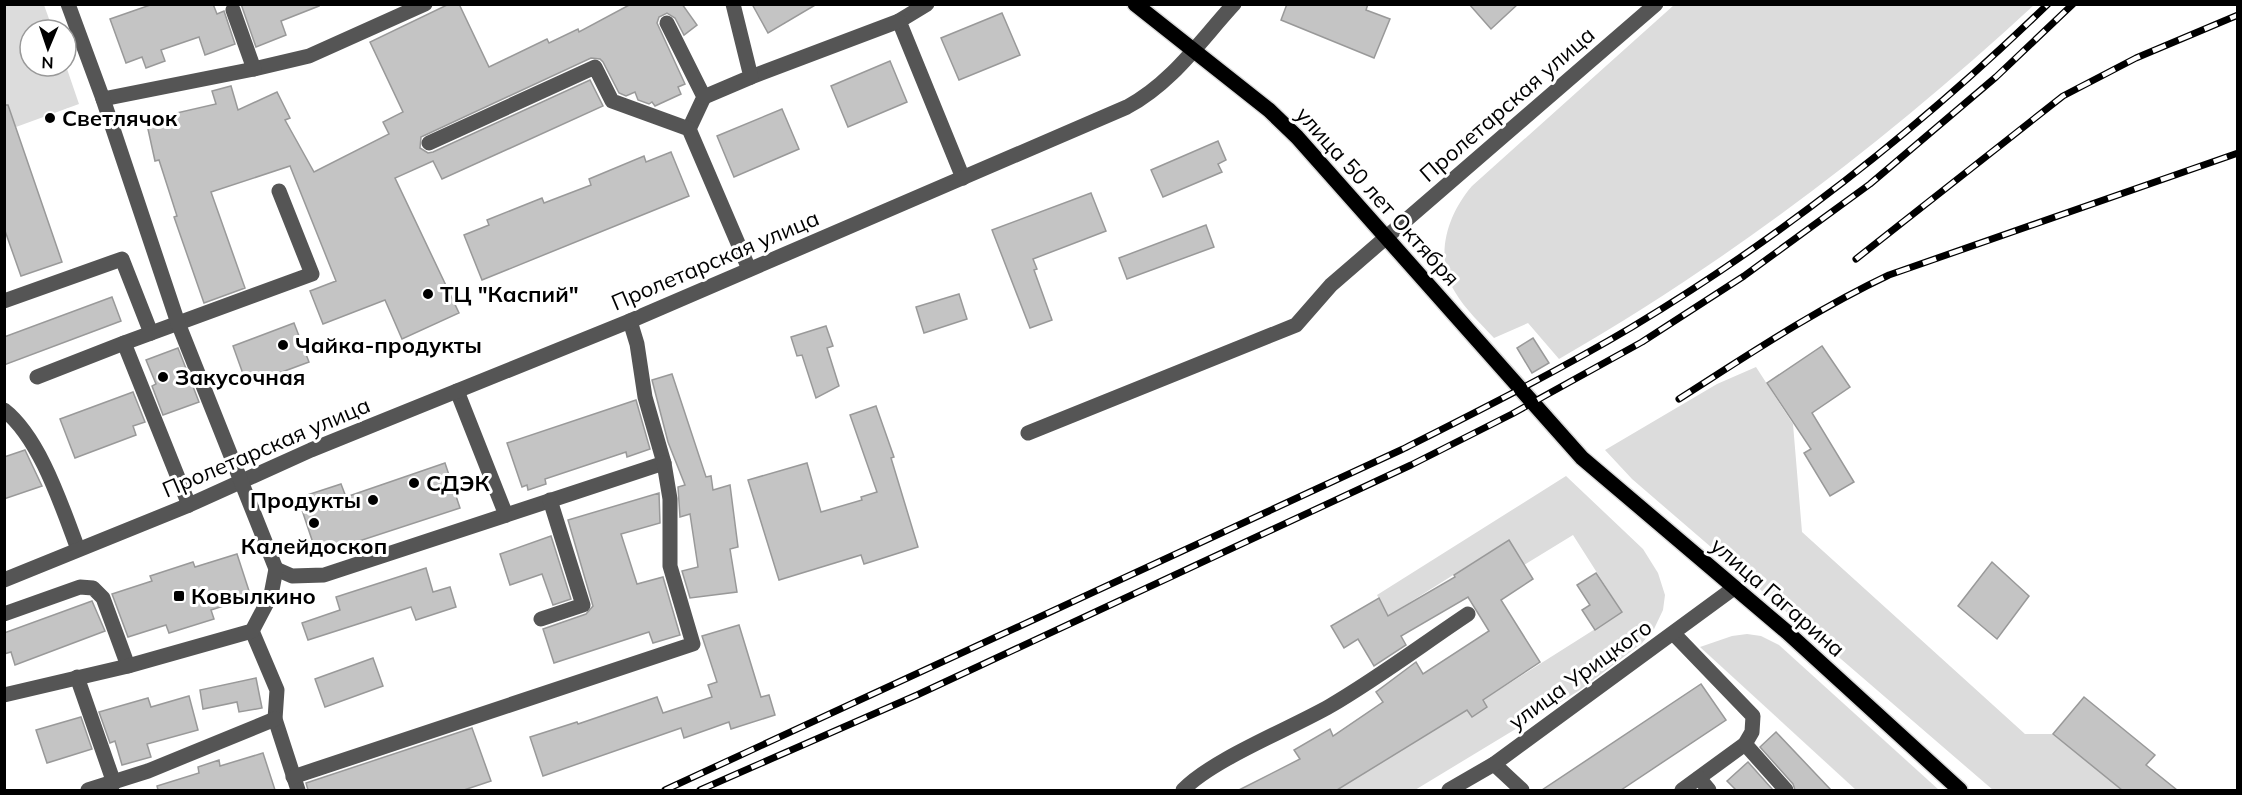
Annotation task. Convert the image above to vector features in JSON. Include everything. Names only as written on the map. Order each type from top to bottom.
[{"type":"main road","name":"улица 50 лет Октября","points":[[1135,4],[1297,137],[1566,440]]},
{"type":"main road","name":"улица Гагарина","points":[[1566,440],[1582,458],[1787,632],[1960,790]]},
{"type":"street","points":[[4,695],[128,666],[252,631],[271,594],[276,569],[178,323],[103,99],[68,4]]},
{"type":"street","points":[[103,99],[309,56],[425,4]]},
{"type":"street","points":[[733,4],[751,77]]},
{"type":"street","points":[[689,129],[704,97],[898,21],[927,4]]},
{"type":"street","name":"Пролетарская улица","points":[[4,580],[189,505],[311,450],[630,321],[1147,96],[1172,75],[1234,4]]},
{"type":"street","name":"Пролетарская улица","points":[[1028,434],[1296,325],[1331,285],[1656,4]]},
{"type":"street","points":[[233,10],[254,69]]},
{"type":"street","points":[[898,21],[963,178]]},
{"type":"street","points":[[667,23],[704,97]]},
{"type":"street","points":[[429,143],[595,67],[612,101],[689,129],[749,269]]},
{"type":"street","points":[[37,377],[312,274],[279,191]]},
{"type":"street","points":[[4,301],[122,259],[150,333]]},
{"type":"street","points":[[252,631],[277,690],[275,719],[295,784],[693,644],[670,566],[670,499],[664,463],[645,397],[637,344],[630,321]]},
{"type":"street","points":[[124,343],[189,505]]},
{"type":"street","points":[[457,391],[506,515]]},
{"type":"street","points":[[4,410],[18,420],[55,487],[78,549]]},
{"type":"street","points":[[276,569],[292,576],[324,575],[664,463]]},
{"type":"street","points":[[541,619],[583,605],[550,500]]},
{"type":"street","points":[[4,614],[80,587],[93,588],[103,598],[128,666]]},
{"type":"street","name":"улица Урицкого","points":[[1449,790],[1494,764],[1734,588]]},
{"type":"street","points":[[1183,790],[1190,783],[1222,764],[1331,705],[1468,614]]},
{"type":"street","points":[[1674,634],[1753,716],[1752,732],[1745,744],[1682,790]]},
{"type":"street","points":[[77,677],[114,783]]},
{"type":"street","points":[[88,790],[114,783],[275,719]]},
{"type":"street","points":[[1745,744],[1786,790]]},
{"type":"street","points":[[1494,764],[1522,790]]},
{"type":"street","points":[[1699,778],[1709,790]]},
{"type":"shaded area","points":[[4,5],[44,5],[49,18],[18,18],[18,78],[70,78],[79,104],[5,131]]},
{"type":"shaded area","points":[[1674,5],[2034,5],[1923,103],[1807,195],[1747,239],[1623,321],[1559,359],[1528,323],[1494,338],[1463,304],[1449,279],[1445,265],[1446,237],[1463,197],[1472,186]]},
{"type":"shaded area","points":[[1756,367],[1793,424],[1802,532],[2025,734],[2053,734],[2122,790],[1993,790],[1632,479],[1605,450],[1717,384]]},
{"type":"shaded area","points":[[1566,476],[1643,549],[1658,573],[1665,595],[1663,610],[1654,629],[1642,643],[1580,690],[1415,790],[1337,790],[1467,710],[1472,717],[1487,707],[1483,700],[1622,612],[1573,535],[1524,565],[1509,540],[1388,616],[1377,595]]},
{"type":"shaded area","points":[[1747,634],[1761,636],[1779,645],[1939,790],[1856,790],[1700,647],[1732,636]]},
{"type":"building","points":[[153,4],[213,4],[217,14],[224,11],[235,44],[205,55],[199,37],[161,50],[165,61],[146,68],[142,57],[126,63],[110,19]]},
{"type":"building","points":[[241,4],[318,4],[319,6],[281,21],[286,35],[256,47]]},
{"type":"building","points":[[449,4],[459,4],[489,67],[547,39],[549,43],[578,29],[579,32],[631,4],[682,4],[697,25],[684,35],[675,18],[667,13],[659,17],[657,23],[685,84],[678,87],[681,94],[655,106],[652,102],[649,104],[638,100],[635,92],[626,96],[619,93],[603,62],[600,59],[591,58],[421,137],[420,148],[428,153],[433,152],[590,80],[603,106],[442,179],[433,161],[395,178],[459,313],[402,339],[385,300],[323,324],[310,291],[336,281],[290,166],[211,192],[245,288],[204,303],[174,217],[177,216],[159,160],[155,161],[146,120],[216,104],[212,91],[231,86],[238,110],[277,92],[290,118],[285,120],[314,172],[389,134],[383,122],[403,112],[370,42]]},
{"type":"building","points":[[752,4],[817,4],[768,33]]},
{"type":"building","points":[[1287,4],[1368,4],[1366,10],[1390,19],[1374,58],[1281,20]]},
{"type":"building","points":[[1469,4],[1518,4],[1491,29]]},
{"type":"building","points":[[1002,13],[1020,55],[959,80],[941,38]]},
{"type":"building","points":[[890,61],[907,102],[848,127],[831,86]]},
{"type":"building","points":[[4,105],[8,105],[62,262],[21,276],[4,228]]},
{"type":"building","points":[[782,109],[799,149],[734,177],[717,136]]},
{"type":"building","points":[[1218,141],[1226,160],[1218,164],[1222,172],[1163,197],[1151,170]]},
{"type":"building","points":[[671,152],[689,196],[482,280],[464,235],[489,225],[487,220],[542,198],[544,203],[591,185],[589,179],[644,156],[646,162]]},
{"type":"building","points":[[1091,193],[1106,231],[1033,259],[1037,269],[1034,270],[1052,320],[1030,328],[992,230]]},
{"type":"building","points":[[1206,225],[1214,247],[1127,279],[1119,258]]},
{"type":"building","points":[[959,294],[967,319],[924,333],[916,307]]},
{"type":"building","points":[[112,297],[121,321],[4,365],[4,337]]},
{"type":"building","points":[[294,323],[309,362],[247,385],[233,346]]},
{"type":"building","points":[[826,326],[833,346],[827,348],[839,386],[816,398],[802,355],[797,356],[791,337]]},
{"type":"building","points":[[1533,338],[1549,363],[1532,373],[1517,348]]},
{"type":"building","points":[[1822,346],[1850,387],[1812,413],[1854,482],[1830,496],[1804,453],[1811,449],[1767,383]]},
{"type":"building","points":[[178,348],[199,402],[163,415],[152,386],[156,384],[146,360]]},
{"type":"building","points":[[672,374],[706,477],[711,476],[713,490],[730,485],[738,547],[730,549],[737,592],[690,598],[682,571],[698,567],[690,514],[680,517],[678,487],[685,485],[668,442],[652,380]]},
{"type":"building","points":[[133,392],[145,422],[133,426],[136,435],[75,458],[60,419]]},
{"type":"building","points":[[636,400],[650,449],[627,457],[626,452],[545,479],[546,484],[528,490],[527,485],[522,487],[507,443]]},
{"type":"building","points":[[876,406],[894,457],[891,458],[918,547],[864,564],[861,555],[779,580],[748,480],[807,463],[821,512],[862,500],[861,497],[877,492],[850,415]]},
{"type":"building","points":[[25,450],[42,486],[4,499],[4,457]]},
{"type":"building","points":[[445,463],[460,508],[356,542],[357,546],[339,553],[338,548],[333,550],[330,541],[314,546],[298,498],[341,484],[346,497]]},
{"type":"building","points":[[659,493],[660,523],[621,534],[637,584],[663,577],[680,635],[653,643],[649,632],[554,663],[543,629],[586,614],[593,606],[568,520]]},
{"type":"building","points":[[551,536],[571,599],[553,605],[542,574],[510,585],[500,554]]},
{"type":"building","points":[[1509,540],[1533,579],[1501,600],[1540,662],[1483,700],[1487,707],[1472,717],[1467,710],[1337,790],[1239,790],[1300,759],[1294,750],[1330,729],[1333,736],[1383,702],[1376,692],[1416,662],[1423,674],[1489,631],[1468,597],[1401,636],[1406,645],[1374,666],[1358,639],[1344,648],[1331,626],[1379,598],[1388,616],[1455,577],[1454,575]]},
{"type":"building","name":"Ковылкино","points":[[237,554],[251,597],[211,610],[214,619],[169,633],[166,625],[128,637],[112,594],[152,581],[150,576],[193,562],[195,567]]},
{"type":"building","points":[[1992,562],[2029,596],[1997,639],[1958,606]]},
{"type":"building","points":[[426,568],[433,592],[450,587],[456,607],[416,620],[411,607],[308,640],[302,623],[340,610],[336,597]]},
{"type":"building","points":[[1596,573],[1622,612],[1595,630],[1582,610],[1590,605],[1577,585]]},
{"type":"building","points":[[92,601],[105,631],[15,665],[11,652],[4,654],[4,633]]},
{"type":"building","points":[[739,625],[761,697],[769,695],[775,715],[731,729],[729,722],[684,738],[681,728],[543,776],[530,737],[577,722],[578,724],[657,697],[663,713],[712,697],[708,685],[717,682],[702,636]]},
{"type":"building","points":[[373,658],[383,686],[325,707],[315,679]]},
{"type":"building","points":[[256,678],[262,708],[239,712],[237,702],[203,709],[200,690]]},
{"type":"building","points":[[1701,684],[1726,720],[1621,790],[1542,790]]},
{"type":"building","points":[[189,696],[198,730],[147,744],[151,757],[122,765],[115,741],[110,743],[99,712],[148,698],[151,707]]},
{"type":"building","points":[[2084,697],[2155,755],[2146,765],[2177,790],[2122,790],[2053,734]]},
{"type":"building","points":[[81,717],[92,749],[47,763],[36,730]]},
{"type":"building","points":[[472,728],[491,781],[464,790],[308,790],[306,783]]},
{"type":"building","points":[[1776,732],[1831,790],[1795,790],[1793,784],[1760,747]]},
{"type":"building","points":[[263,753],[275,790],[158,790],[157,786],[199,773],[198,767],[219,760],[220,766]]},
{"type":"building","points":[[1748,762],[1773,790],[1736,790],[1727,781]]},
{"type":"railway","points":[[665,790],[1403,449],[1519,390],[1604,343],[1743,256],[1849,178],[1951,93],[2048,4]]},
{"type":"railway","points":[[700,790],[917,695],[1411,465],[1512,414],[1642,342],[1744,276],[1870,184],[1996,77],[2073,4]]},
{"type":"railway","points":[[1856,259],[2063,96],[2136,58],[2238,15]]},
{"type":"railway","points":[[1679,399],[1808,318],[1889,275],[2238,153]]},
{"type":"place","name":"Светлячок","points":[[50,118]]},
{"type":"place","name":"ТЦ \"Каспий\"","points":[[428,294]]},
{"type":"place","name":"Чайка-продукты","points":[[283,345]]},
{"type":"place","name":"Закусочная","points":[[163,377]]},
{"type":"place","name":"СДЭК","points":[[414,483]]},
{"type":"place","name":"Продукты","points":[[373,500]]},
{"type":"place","name":"Калейдоскоп","points":[[314,523]]},
{"type":"place","name":"Ковылкино","points":[[179,596]]}]
